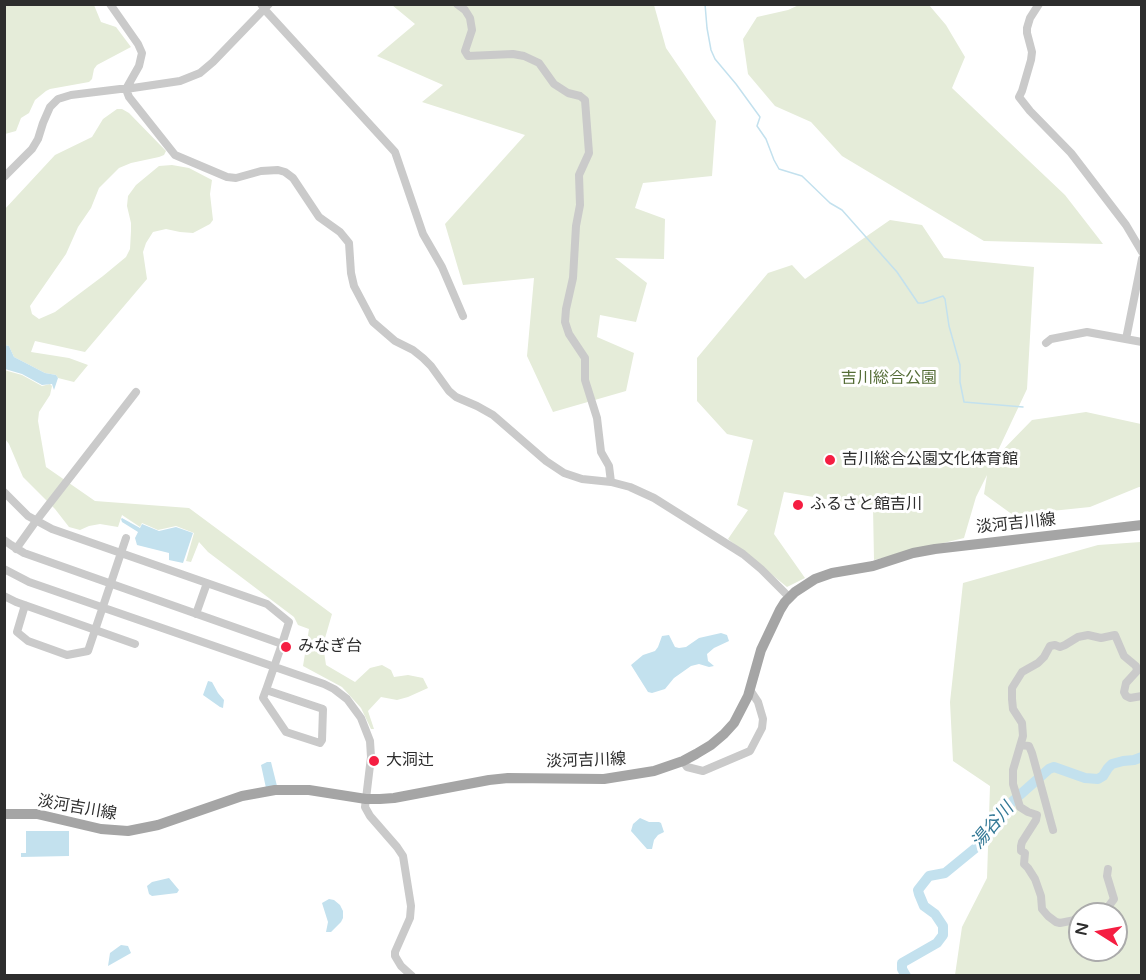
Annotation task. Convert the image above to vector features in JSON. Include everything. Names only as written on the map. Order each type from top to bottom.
[{"type":"main road","name":"淡河吉川線","points":[[4,814],[37,814],[101,829],[128,831],[158,825],[242,796],[275,790],[324,792],[366,799],[394,798],[508,778],[613,778],[654,771],[683,761],[711,745],[734,723],[749,692],[766,636],[780,610],[801,587],[822,576],[873,566],[913,553],[935,549],[1142,525]]},
{"type":"street","points":[[110,4],[138,44],[141,53],[139,66],[126,89]]},
{"type":"street","points":[[457,4],[470,18],[472,30],[465,51],[468,56],[513,54],[524,57],[539,63],[554,84],[585,100],[589,153],[579,175],[580,205],[576,226],[573,278],[565,322],[569,334],[585,358],[585,380],[597,418],[601,452],[609,466],[611,482]]},
{"type":"street","points":[[1039,4],[1027,28],[1032,52],[1019,97],[1071,153],[1126,225],[1142,252]]},
{"type":"street","points":[[4,177],[32,149],[50,107],[58,99],[71,94],[180,81],[200,73],[265,6],[395,152],[423,234],[442,267],[464,316]]},
{"type":"street","points":[[126,89],[129,97],[175,155],[227,177],[236,178],[261,171],[278,170],[293,178],[319,218],[340,232],[349,243],[354,286],[374,322],[395,341],[423,358],[456,397],[493,415],[555,467],[571,476],[630,487],[654,498],[743,554],[790,598]]},
{"type":"street","points":[[1126,339],[1142,259]]},
{"type":"street","points":[[1046,343],[1051,339],[1087,332],[1142,342]]},
{"type":"street","points":[[16,549],[136,392]]},
{"type":"street","points":[[4,492],[28,516],[52,529],[267,604],[290,622],[263,698],[286,732],[320,743],[323,710],[266,690]]},
{"type":"street","points":[[25,605],[17,632],[28,641],[67,655],[88,651],[126,538]]},
{"type":"street","points":[[4,540],[24,553],[282,644]]},
{"type":"street","points":[[4,569],[29,582],[334,689],[347,699],[361,718],[370,741],[371,757],[366,812],[397,847],[402,856],[411,906],[410,918],[395,956],[401,966],[412,975]]},
{"type":"street","points":[[196,614],[207,583]]},
{"type":"street","points":[[4,596],[135,644]]},
{"type":"street","points":[[1068,922],[1056,922],[1042,909],[1041,896],[1035,879],[1024,864],[1025,853],[1021,851],[1022,842],[1037,815],[1020,807],[1013,784],[1013,770],[1023,736],[1022,723],[1013,709],[1012,688],[1022,672],[1038,663],[1050,646],[1060,647],[1078,637],[1088,635],[1101,638],[1115,635],[1124,656],[1136,666],[1137,671],[1126,683],[1124,692],[1130,698],[1142,696]]},
{"type":"street","points":[[683,761],[687,767],[704,771],[750,751],[762,728],[763,719],[758,702],[749,692]]},
{"type":"street","points":[[1021,745],[1029,746],[1032,753],[1053,830]]},
{"type":"street","points":[[1108,869],[1107,876],[1114,899],[1112,902]]},
{"type":"green space","points":[[801,4],[929,5],[946,25],[965,57],[952,88],[1065,195],[1103,244],[984,241],[842,156],[811,122],[775,106],[748,74],[743,39],[757,17],[788,10]]},
{"type":"green space","points":[[4,5],[94,5],[101,22],[116,27],[131,47],[97,65],[89,82],[46,91],[35,100],[29,113],[21,118],[16,131],[5,134]]},
{"type":"green space","points":[[392,5],[654,5],[666,48],[716,121],[712,176],[643,183],[635,208],[665,219],[664,259],[615,258],[647,283],[636,322],[600,315],[597,337],[634,353],[626,391],[553,412],[527,356],[534,278],[463,285],[445,224],[525,135],[422,102],[443,85],[377,56],[415,24]]},
{"type":"green space","points":[[117,109],[129,113],[166,151],[159,157],[119,168],[99,188],[66,254],[30,306],[32,314],[39,319],[55,312],[126,257],[130,249],[131,231],[127,206],[128,196],[136,185],[159,166],[172,165],[189,168],[212,180],[210,194],[213,220],[193,233],[166,229],[153,232],[143,252],[147,279],[85,352],[35,341],[31,352],[69,358],[88,365],[74,382],[45,373],[14,357],[9,346],[5,345],[4,210],[55,155],[92,137],[103,119]]},
{"type":"green space","name":"吉川総合公園","points":[[890,220],[922,225],[944,258],[1034,267],[1027,389],[994,459],[1032,420],[1086,412],[1141,424],[1141,487],[1090,507],[1013,515],[984,494],[987,475],[976,497],[964,538],[874,560],[873,507],[784,492],[774,534],[805,578],[787,587],[728,539],[748,510],[737,505],[753,440],[727,434],[697,401],[697,358],[768,273],[792,265],[805,279]]},
{"type":"green space","points":[[4,370],[22,375],[42,386],[50,384],[52,386],[50,395],[39,412],[38,421],[46,467],[95,501],[189,508],[332,614],[323,645],[326,665],[355,682],[370,668],[382,665],[391,670],[394,677],[408,675],[423,678],[428,688],[397,700],[381,697],[368,711],[374,729],[371,729],[361,708],[342,687],[303,666],[309,629],[298,625],[294,617],[208,552],[199,542],[191,562],[186,561],[194,533],[176,526],[158,530],[142,523],[140,527],[122,515],[118,527],[100,524],[80,530],[69,527],[55,509],[23,477],[5,439]]},
{"type":"green space","points":[[1141,542],[1141,975],[955,975],[962,927],[987,878],[990,786],[953,761],[950,702],[963,583],[1098,545]]},
{"type":"water","points":[[5,345],[9,346],[14,357],[45,373],[56,375],[58,378],[54,390],[52,384],[42,385],[22,374],[5,369]]},
{"type":"water","points":[[122,518],[140,528],[142,524],[159,531],[176,527],[193,533],[183,563],[169,560],[169,553],[137,545],[135,538],[138,532],[122,522]]},
{"type":"water","points":[[721,633],[727,635],[729,641],[707,654],[708,661],[714,666],[699,664],[691,666],[674,678],[665,689],[648,692],[631,665],[643,655],[655,651],[662,636],[669,635],[675,647],[679,648],[686,647],[699,638]]},
{"type":"water","points":[[208,681],[212,682],[224,700],[223,708],[203,695]]},
{"type":"water","points":[[271,762],[277,786],[266,788],[261,765]]},
{"type":"water","points":[[640,818],[649,822],[661,823],[664,832],[654,840],[652,849],[647,849],[631,831],[633,824]]},
{"type":"water","points":[[26,831],[69,831],[69,856],[21,857],[21,853],[26,853]]},
{"type":"water","points":[[169,878],[179,890],[177,893],[152,896],[149,894],[147,886],[152,882]]},
{"type":"water","points":[[329,899],[340,905],[343,918],[331,932],[326,932],[328,922],[322,903]]},
{"type":"water","points":[[121,945],[128,946],[131,953],[108,966],[110,953]]},
{"type":"waterway","points":[[705,4],[707,28],[715,59],[760,117],[757,126],[766,139],[779,169],[802,176],[830,203],[842,210],[897,272],[918,303],[943,296],[960,365],[960,382],[964,402],[1023,407]]},
{"type":"waterway","name":"湯谷川","points":[[906,976],[902,963],[937,943],[943,935],[943,926],[935,914],[924,906],[918,890],[929,876],[945,873],[978,846],[995,817],[1049,769],[1054,767],[1085,778],[1098,779],[1112,764],[1142,757]]},
{"type":"place","name":"吉川総合公園文化体育館","points":[[830,460]]},
{"type":"place","name":"ふるさと館吉川","points":[[798,505]]},
{"type":"place","name":"みなぎ台","points":[[286,647]]},
{"type":"place","name":"大洞辻","points":[[374,761]]}]
